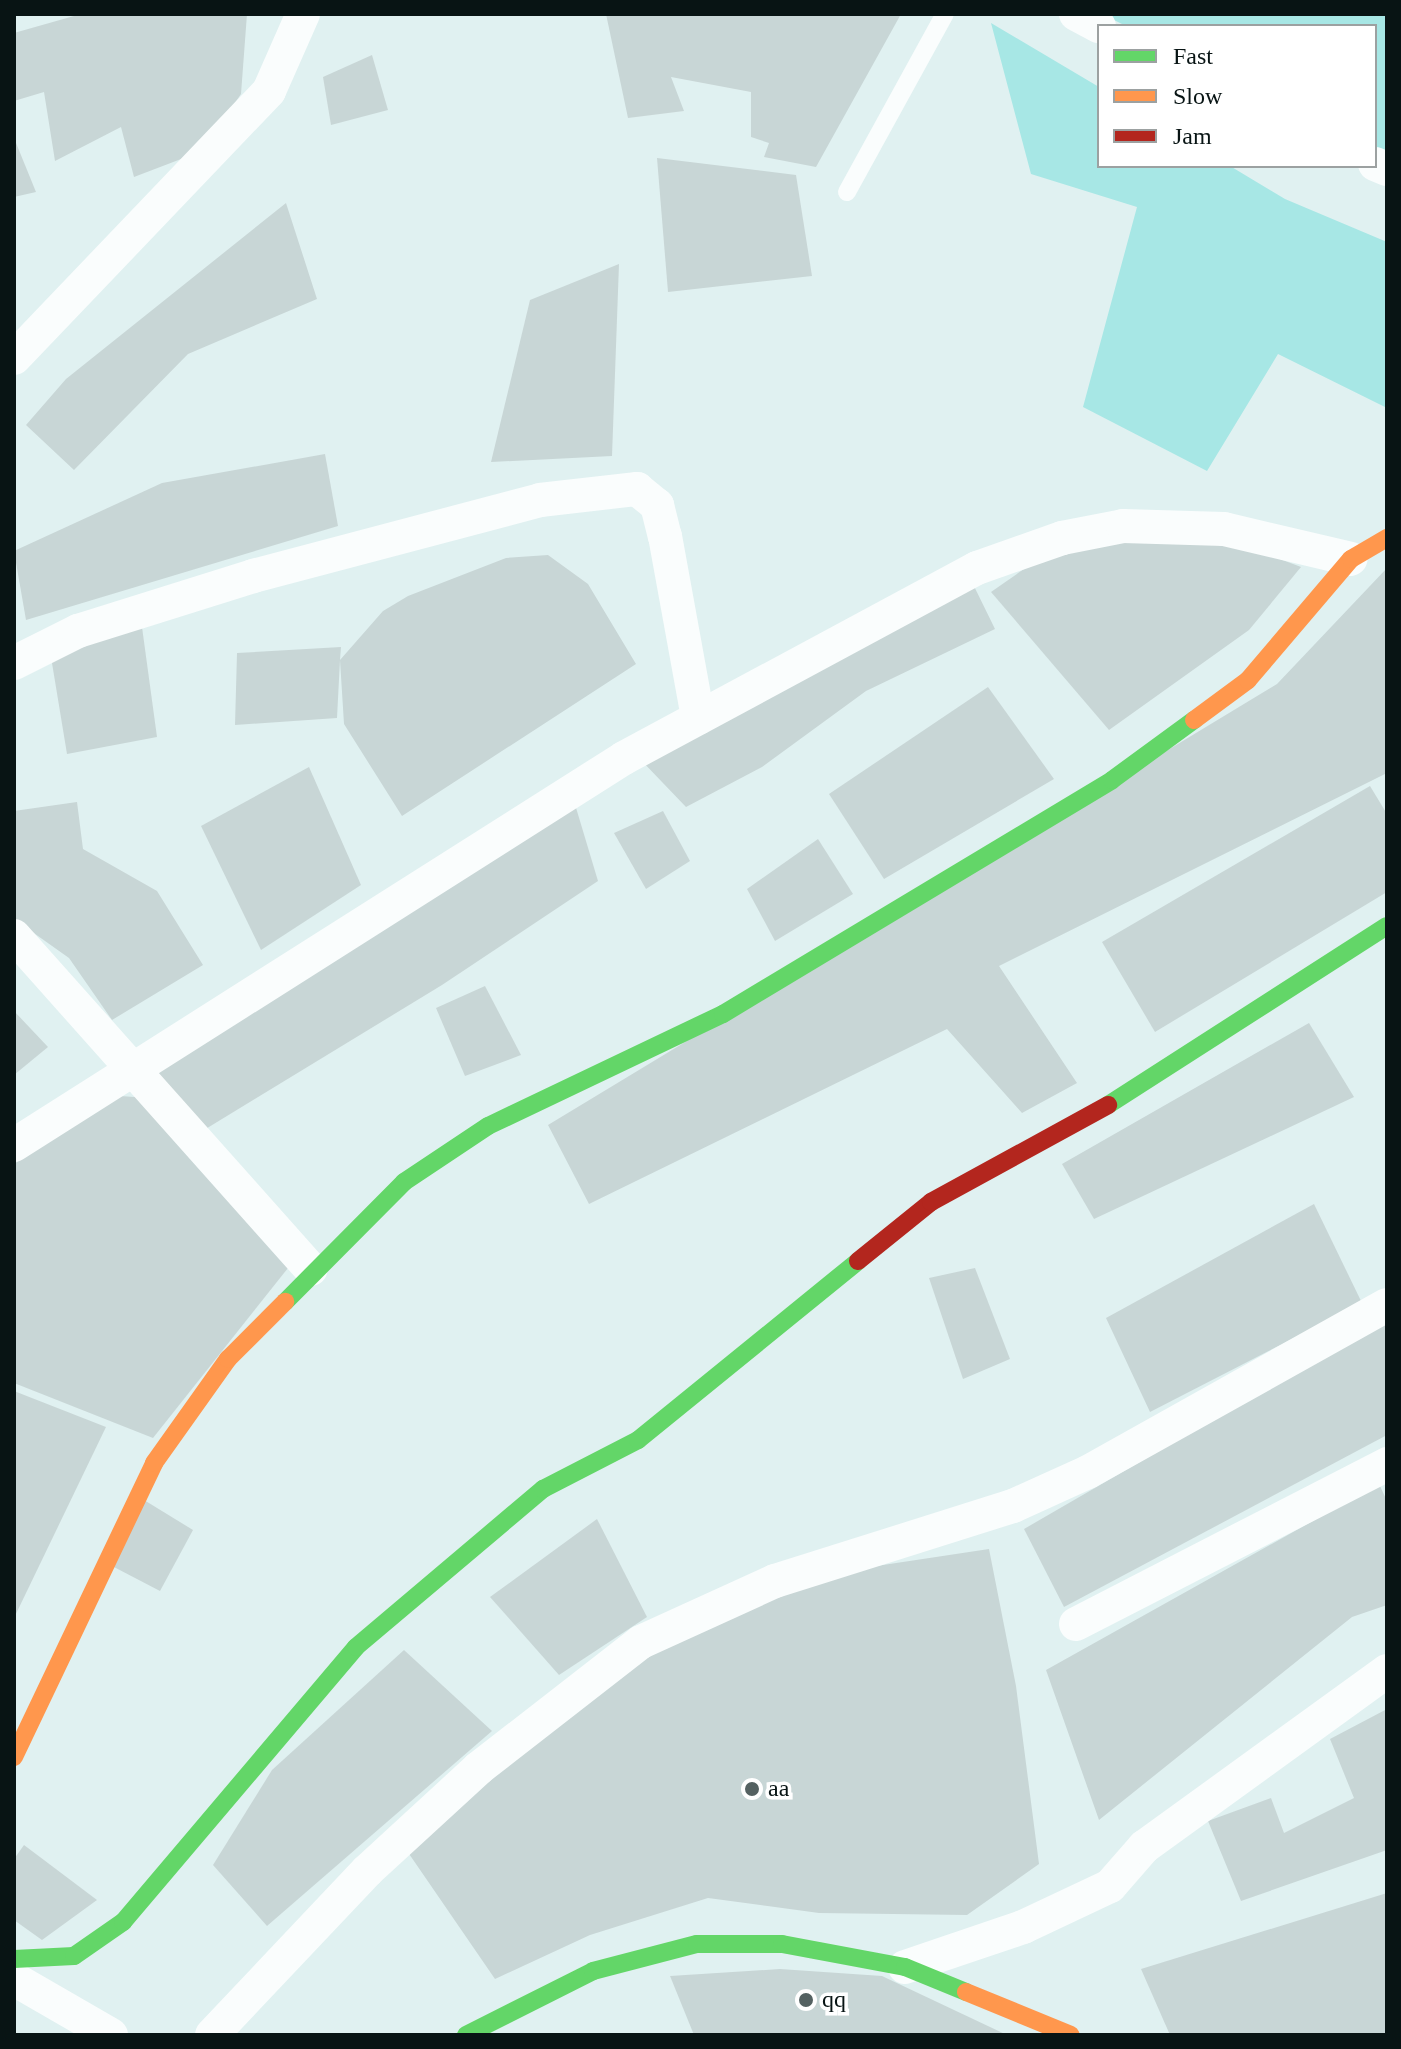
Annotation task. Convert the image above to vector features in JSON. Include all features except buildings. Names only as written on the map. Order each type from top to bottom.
[{"type":"street","points":[[14,358],[269,91],[303,14]]},
{"type":"street","points":[[1076,14],[1097,25]]},
{"type":"street","points":[[14,663],[78,631],[253,576],[540,500],[637,489],[657,505],[698,718]]},
{"type":"street","points":[[14,1145],[698,718],[977,568],[1062,538],[1123,526],[1224,529],[1351,559]]},
{"type":"street","points":[[14,1757],[154,1463],[228,1359],[311,1269],[404,1182],[488,1126],[723,1014],[1112,780],[1248,680],[1351,559],[1387,538]]},
{"type":"street","points":[[14,1959],[74,1956],[123,1922],[356,1647],[543,1489],[638,1440],[931,1202],[1147,1084],[1387,926]]},
{"type":"street","points":[[14,936],[311,1269]]},
{"type":"street","points":[[212,2035],[434,1809],[641,1642],[775,1581],[954,1528],[1063,1484],[1387,1305]]},
{"type":"street","points":[[1076,1624],[1387,1464]]},
{"type":"street","points":[[905,1967],[1023,1927],[1110,1886],[1144,1847],[1387,1671]]},
{"type":"street","points":[[466,2035],[593,1971],[697,1944],[782,1944],[905,1967],[1071,2035]]},
{"type":"street","points":[[14,1979],[111,2035]]},
{"type":"lane","points":[[847,192],[945,14]]},
{"type":"shaded area","points":[[1102,14],[1387,14],[1387,157],[1377,152],[1377,24],[1122,24]]},
{"type":"shaded area","points":[[991,23],[1097,86],[1097,168],[1233,168],[1285,199],[1387,242],[1387,408],[1278,354],[1207,471],[1083,407],[1137,207],[1031,174]]},
{"type":"traffic: fast","points":[[285,1302],[404,1182],[488,1126],[723,1014],[1112,780],[1194,720]]},
{"type":"traffic: fast","points":[[1108,1105],[1387,926]]},
{"type":"traffic: fast","points":[[14,1959],[74,1956],[123,1922],[356,1647],[543,1489],[638,1440],[858,1261]]},
{"type":"traffic: fast","points":[[466,2035],[593,1971],[697,1944],[782,1944],[905,1967],[966,1992]]},
{"type":"traffic: slow","points":[[1194,720],[1248,680],[1351,559],[1387,538]]},
{"type":"traffic: slow","points":[[14,1757],[154,1463],[228,1359],[285,1302]]},
{"type":"traffic: slow","points":[[966,1992],[1071,2035]]},
{"type":"traffic: jam","points":[[858,1261],[931,1202],[1108,1105]]},
{"type":"place","name":"aa","points":[[752,1789]]},
{"type":"place","name":"qq","points":[[806,2000]]}]
